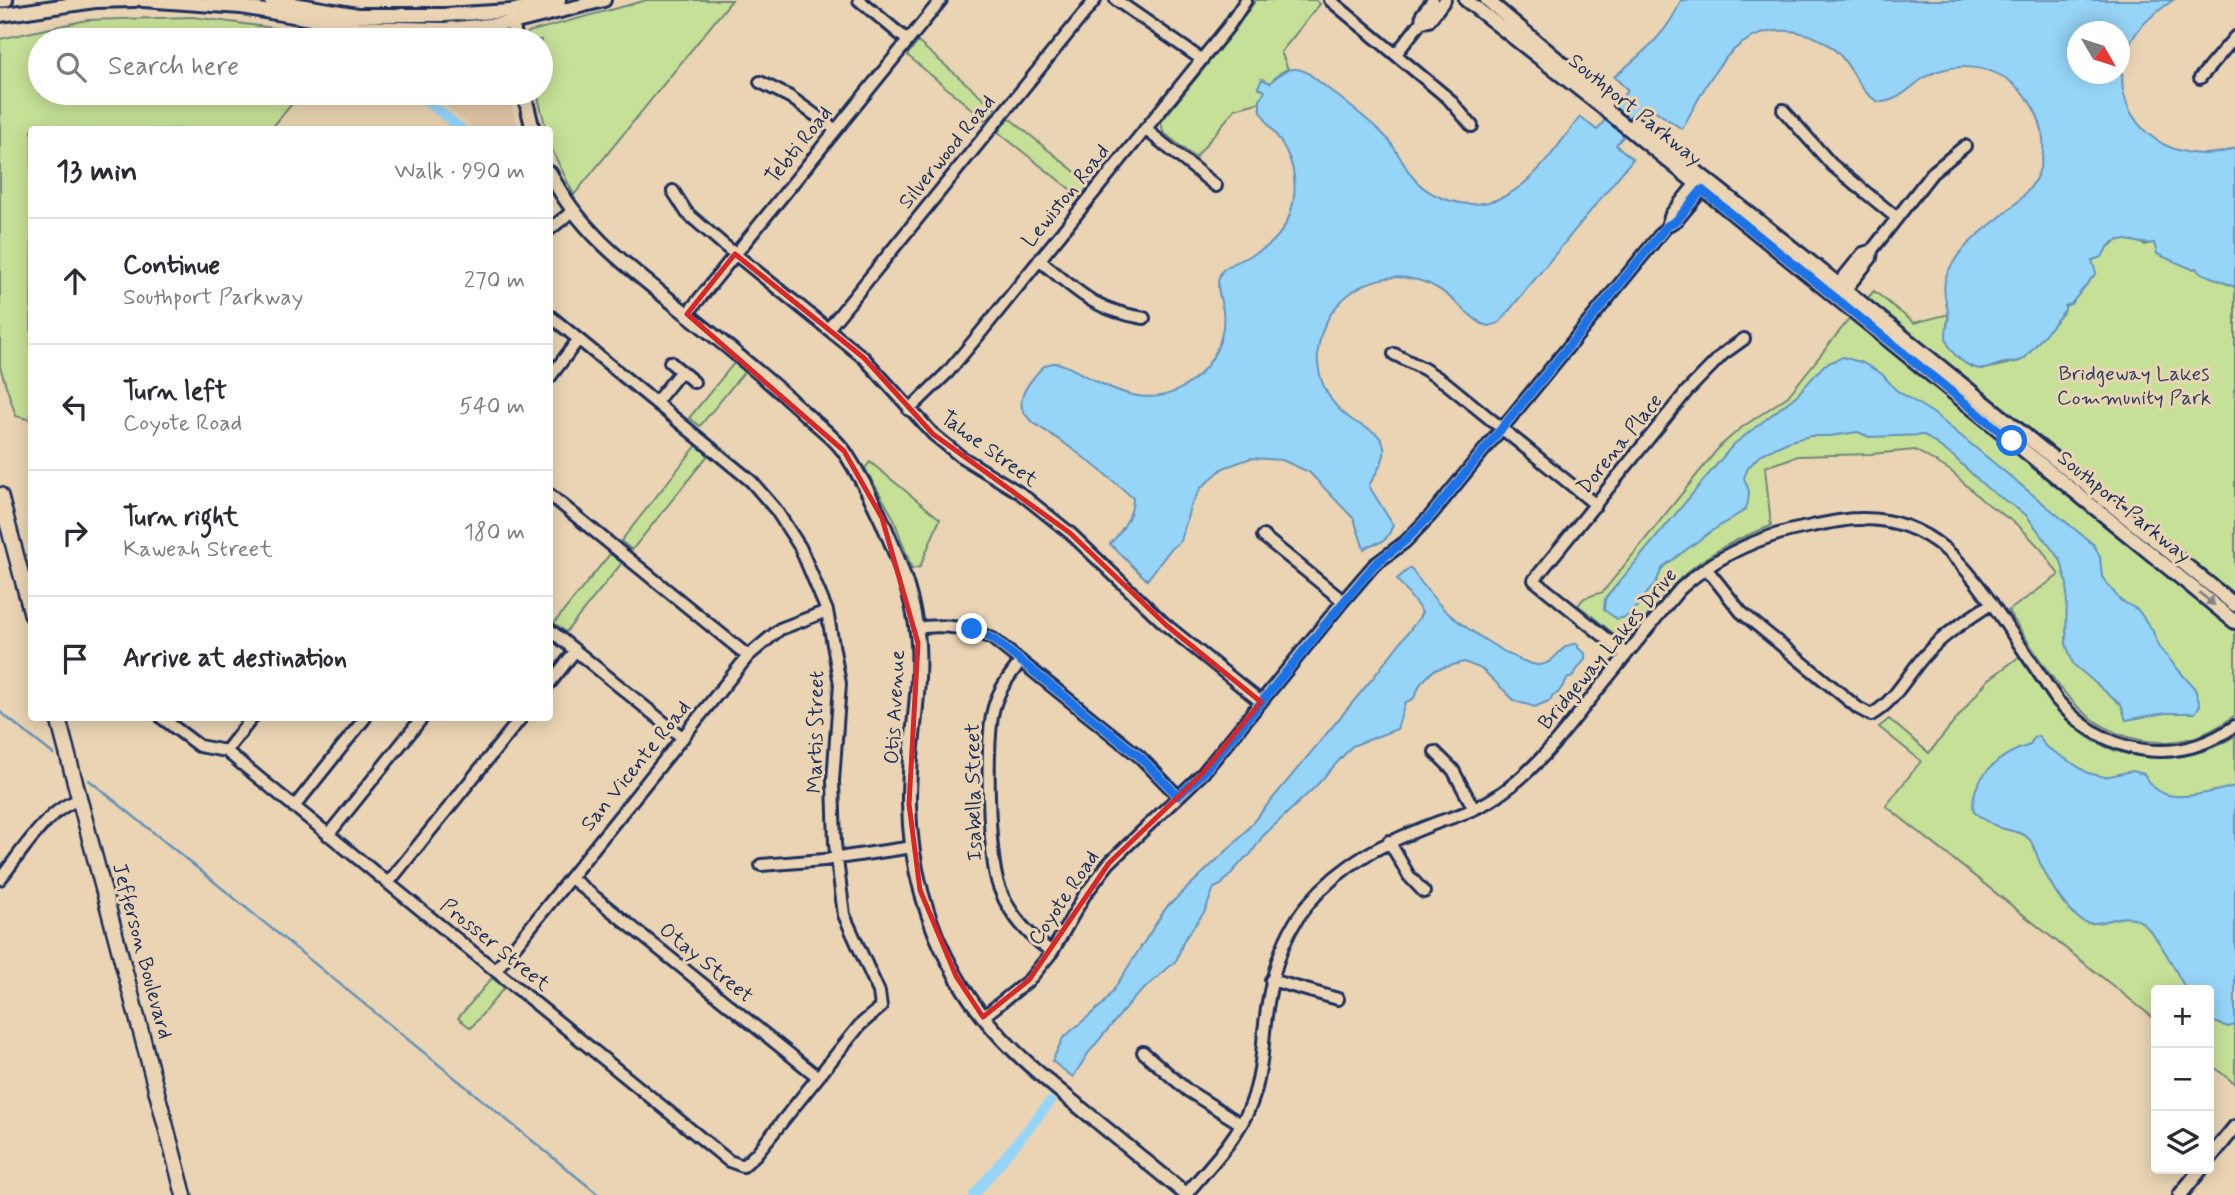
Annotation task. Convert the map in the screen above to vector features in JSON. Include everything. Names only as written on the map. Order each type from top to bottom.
[{"type":"main road","points":[[0,495],[28,600]]},
{"type":"main road","name":"Jefferson Boulevard","points":[[59,721],[184,1195]]},
{"type":"street","points":[[0,1],[6,0]]},
{"type":"street","points":[[0,15],[95,1],[135,0]]},
{"type":"street","points":[[143,0],[241,7],[357,27],[401,28]]},
{"type":"street","points":[[270,0],[358,15],[511,17],[559,0]]},
{"type":"street","points":[[450,28],[604,0]]},
{"type":"street","points":[[859,0],[907,40]]},
{"type":"street","name":"Tebti Road","points":[[687,314],[941,0]]},
{"type":"street","name":"Silverwood Road","points":[[828,329],[1095,0]]},
{"type":"street","points":[[1116,0],[1202,59]]},
{"type":"street","name":"Lewiston Road","points":[[909,411],[948,372],[1228,27],[1246,0]]},
{"type":"street","points":[[1330,0],[1449,99],[1472,126]]},
{"type":"street","points":[[1396,54],[1421,22],[1422,14],[1433,0]]},
{"type":"street","points":[[1421,22],[1429,21],[1445,0]]},
{"type":"street","name":"Southport Parkway","points":[[1466,0],[1604,103],[1838,292],[2235,605]]},
{"type":"street","name":"Southport Parkway","points":[[1487,0],[1604,103]]},
{"type":"street","points":[[511,17],[513,28]]},
{"type":"street","points":[[2200,78],[2235,37]]},
{"type":"street","points":[[760,82],[790,97],[836,130]]},
{"type":"street","points":[[527,105],[532,126]]},
{"type":"street","points":[[1783,110],[1832,166],[1897,218]]},
{"type":"street","points":[[1145,129],[1216,186]]},
{"type":"street","points":[[1838,292],[1871,258],[1872,250],[1932,173],[1965,146]]},
{"type":"street","name":"Otis Avenue","points":[[553,178],[573,211],[605,248],[785,396],[844,451],[882,518],[911,603],[916,628],[919,691],[909,804],[920,890],[934,931],[956,976],[983,1017],[1012,1050],[1187,1195]]},
{"type":"street","name":"Coyote Road","points":[[983,1017],[1029,980],[1052,952],[1084,895],[1109,863],[1203,773],[1374,565],[1405,541],[1431,515],[1667,226],[1671,214],[1702,183]]},
{"type":"street","name":"Tahoe Street","points":[[673,191],[687,213],[864,358],[933,435],[960,456],[1020,493],[1070,533],[1166,625],[1261,702]]},
{"type":"street","points":[[553,227],[573,211]]},
{"type":"street","points":[[1039,260],[1080,294],[1104,309],[1144,318]]},
{"type":"street","name":"Southport Parkway","points":[[1838,292],[2235,622]]},
{"type":"street","name":"Martis Street","points":[[553,319],[751,481],[776,510],[800,547],[827,611],[840,684],[833,781],[844,915],[879,992],[881,1007],[860,1025],[818,1077]]},
{"type":"street","name":"Dorena Place","points":[[1626,654],[1534,580],[1687,391],[1723,354],[1744,339]]},
{"type":"street","points":[[553,373],[578,340]]},
{"type":"street","points":[[1394,354],[1446,383],[1596,505]]},
{"type":"street","points":[[670,362],[694,382]]},
{"type":"street","points":[[656,402],[681,371]]},
{"type":"street","points":[[553,497],[748,656]]},
{"type":"street","name":"Bridgeway Lakes Drive","points":[[1187,1195],[1241,1124],[1251,1105],[1257,1086],[1271,980],[1291,928],[1307,905],[1331,878],[1363,855],[1388,841],[1474,809],[1493,799],[1524,776],[1550,749],[1680,589],[1706,568],[1741,547],[1785,531],[1859,519],[1900,524],[1920,532],[1950,551],[1969,571],[2057,700],[2069,713],[2105,740],[2150,751],[2172,750],[2197,745],[2235,726]]},
{"type":"street","points":[[1263,536],[1343,601]]},
{"type":"street","points":[[1706,568],[1741,612],[1858,708],[1871,715],[1884,706],[1925,654],[1939,641],[1992,603]]},
{"type":"street","name":"San Vicente Road","points":[[495,970],[748,656],[780,629],[827,611]]},
{"type":"street","points":[[916,628],[943,626],[972,629],[993,639],[1140,757],[1178,796]]},
{"type":"street","points":[[553,633],[683,738]]},
{"type":"street","points":[[553,679],[575,651]]},
{"type":"street","name":"Isabella Street","points":[[1021,661],[999,694],[990,723],[993,860],[1000,890],[1014,916],[1052,952]]},
{"type":"street","points":[[166,721],[199,746],[226,751],[250,721]]},
{"type":"street","points":[[294,807],[363,721]]},
{"type":"street","points":[[328,835],[420,721]]},
{"type":"street","points":[[388,883],[520,721]]},
{"type":"street","name":"Prosser Street","points":[[226,751],[729,1161],[743,1166],[756,1154],[818,1077]]},
{"type":"street","points":[[1435,752],[1453,770],[1474,809]]},
{"type":"street","points":[[0,879],[53,814],[71,802],[80,800]]},
{"type":"street","points":[[1388,841],[1409,876],[1424,892]]},
{"type":"street","points":[[761,865],[838,858],[913,847]]},
{"type":"street","name":"Otay Street","points":[[571,878],[818,1077]]},
{"type":"street","points":[[1271,980],[1338,999]]},
{"type":"street","points":[[1143,1052],[1187,1090],[1241,1124]]},
{"type":"street","points":[[2214,1153],[2235,1127]]},
{"type":"street","points":[[2180,1195],[2197,1174]]},
{"type":"highlighted area","points":[[735,254],[864,358],[933,434],[1070,533],[1166,625],[1261,702],[1203,773],[1109,863],[1029,980],[983,1017],[956,976],[920,890],[909,804],[918,643],[882,518],[844,451],[687,314]]},
{"type":"shaded area","points":[[444,105],[512,105],[519,126],[471,126]]},
{"type":"green space","points":[[647,0],[732,0],[574,195],[553,152],[553,126],[545,126],[540,105],[553,105],[553,28],[543,28]]},
{"type":"green space","points":[[1256,0],[1316,0],[1320,4],[1281,52],[1288,69],[1270,83],[1262,79],[1265,91],[1261,102],[1235,109],[1195,158],[1163,132],[1161,122]]},
{"type":"green space","points":[[193,17],[273,28],[50,28],[87,20]]},
{"type":"green space","points":[[28,33],[28,105],[291,105],[274,126],[28,126],[28,419],[16,416],[0,367],[0,39]]},
{"type":"green space","points":[[918,42],[996,109],[986,121],[907,55]]},
{"type":"green space","points":[[1009,118],[1090,184],[1080,197],[998,132]]},
{"type":"green space","name":"Bridgeway Lakes Community Park","points":[[2131,239],[2145,245],[2154,242],[2192,269],[2196,268],[2235,287],[2235,596],[1867,299],[1874,291],[1914,323],[1949,314],[1947,326],[1976,368],[1985,369],[2020,361],[2065,310],[2065,306],[2071,303],[2092,260],[2101,257],[2114,243]]},
{"type":"green space","points":[[1850,318],[2235,629],[2235,715],[2202,734],[2185,740],[2166,742],[2137,739],[2112,731],[2090,717],[2071,700],[2054,679],[2008,611],[2059,575],[2041,549],[2019,526],[1982,500],[1951,471],[1915,450],[1798,456],[1765,467],[1771,526],[1727,545],[1699,563],[1675,584],[1629,637],[1618,637],[1578,605],[1584,598],[1603,592],[1720,446],[1788,396]]},
{"type":"green space","points":[[734,363],[745,371],[700,426],[689,418]]},
{"type":"green space","points":[[697,445],[709,454],[632,550],[621,541]]},
{"type":"green space","points":[[870,462],[940,519],[920,567],[912,569],[893,517],[865,468]]},
{"type":"green space","points":[[610,554],[622,563],[566,632],[554,623]]},
{"type":"green space","points":[[2019,657],[2069,722],[2106,747],[2128,754],[2150,758],[2194,754],[2235,736],[2235,1084],[2214,1067],[2214,985],[2151,985],[2151,1016],[1886,806],[1921,761],[1879,727],[1889,719],[1929,753],[1988,680]]},
{"type":"green space","points":[[492,978],[504,988],[471,1028],[458,1018]]},
{"type":"water","points":[[1681,0],[2173,0],[2148,20],[2130,44],[2130,21],[2067,21],[2067,84],[2124,84],[2124,95],[2132,115],[2146,132],[2165,145],[2187,152],[2210,154],[2235,148],[2235,287],[2199,272],[2196,268],[2192,269],[2157,254],[2154,243],[2120,240],[2108,247],[2102,257],[2092,260],[2096,273],[2071,304],[2065,306],[2065,310],[2025,358],[1984,369],[1967,365],[1947,342],[1949,315],[1945,280],[1961,252],[2025,194],[2037,177],[2043,156],[2042,131],[2034,108],[2007,79],[1987,70],[1966,67],[1934,72],[1898,97],[1879,102],[1866,93],[1843,59],[1828,44],[1797,32],[1769,32],[1751,38],[1722,62],[1682,129],[1648,106],[1616,145],[1633,159],[1499,323],[1489,326],[1482,324],[1430,284],[1397,277],[1374,281],[1354,291],[1337,306],[1325,325],[1318,346],[1319,370],[1327,393],[1335,405],[1352,420],[1376,434],[1384,447],[1384,457],[1369,486],[1393,525],[1383,541],[1364,549],[1354,519],[1309,472],[1282,460],[1251,458],[1223,468],[1201,488],[1190,507],[1181,541],[1170,550],[1147,580],[1110,544],[1126,523],[1133,498],[1087,460],[1031,420],[1022,407],[1022,398],[1038,372],[1051,363],[1059,363],[1124,393],[1152,397],[1178,390],[1206,367],[1220,341],[1222,331],[1223,311],[1218,285],[1220,275],[1226,267],[1257,253],[1278,236],[1294,200],[1295,187],[1290,161],[1260,108],[1260,99],[1265,91],[1258,87],[1262,79],[1270,83],[1283,72],[1292,69],[1308,73],[1383,134],[1422,186],[1448,200],[1481,203],[1499,199],[1530,178],[1580,117],[1597,130],[1628,90],[1614,77],[1653,43],[1669,23]]},
{"type":"water","points":[[1843,357],[1863,363],[1882,374],[1896,390],[1933,413],[2094,545],[2100,557],[2102,577],[2120,600],[2138,610],[2153,631],[2158,646],[2195,689],[2200,705],[2195,713],[2165,713],[2126,720],[2121,705],[2073,664],[2066,644],[2067,584],[2061,561],[2026,515],[1987,488],[1954,457],[1924,435],[1869,437],[1858,432],[1810,436],[1790,441],[1760,455],[1748,468],[1744,478],[1749,491],[1745,510],[1663,567],[1656,582],[1626,617],[1617,619],[1604,610],[1605,599],[1733,445],[1797,395],[1824,365]]},
{"type":"water","points":[[1410,568],[1449,614],[1504,652],[1528,663],[1543,665],[1567,646],[1578,644],[1578,648],[1585,653],[1585,659],[1551,700],[1535,707],[1515,701],[1482,669],[1464,662],[1434,670],[1421,683],[1414,698],[1405,703],[1397,729],[1352,746],[1316,786],[1263,836],[1250,855],[1221,885],[1214,888],[1205,911],[1184,940],[1176,961],[1134,998],[1089,1052],[1073,1077],[1052,1061],[1063,1038],[1104,1003],[1166,908],[1239,839],[1419,618],[1422,612],[1397,579]]},
{"type":"water","points":[[2039,736],[2045,746],[2088,773],[2105,777],[2132,771],[2144,774],[2154,788],[2171,796],[2193,795],[2235,786],[2235,1025],[2228,1027],[2214,1022],[2214,985],[2183,985],[2156,938],[2140,922],[2126,917],[2090,923],[2077,917],[2056,893],[2030,840],[2020,833],[1994,825],[1974,812],[1973,800],[1981,778],[2008,754],[2030,745],[2034,737]]},
{"type":"waterway","points":[[431,105],[458,126]]},
{"type":"waterway","points":[[0,712],[53,754]]},
{"type":"waterway","points":[[89,780],[599,1195]]},
{"type":"waterway","points":[[974,1195],[1050,1102]]},
{"type":"route","points":[[972,629],[993,639],[1140,757],[1178,796],[1203,773],[1374,565],[1405,541],[1431,515],[1667,226],[1677,220],[1702,190],[2012,441]]}]
